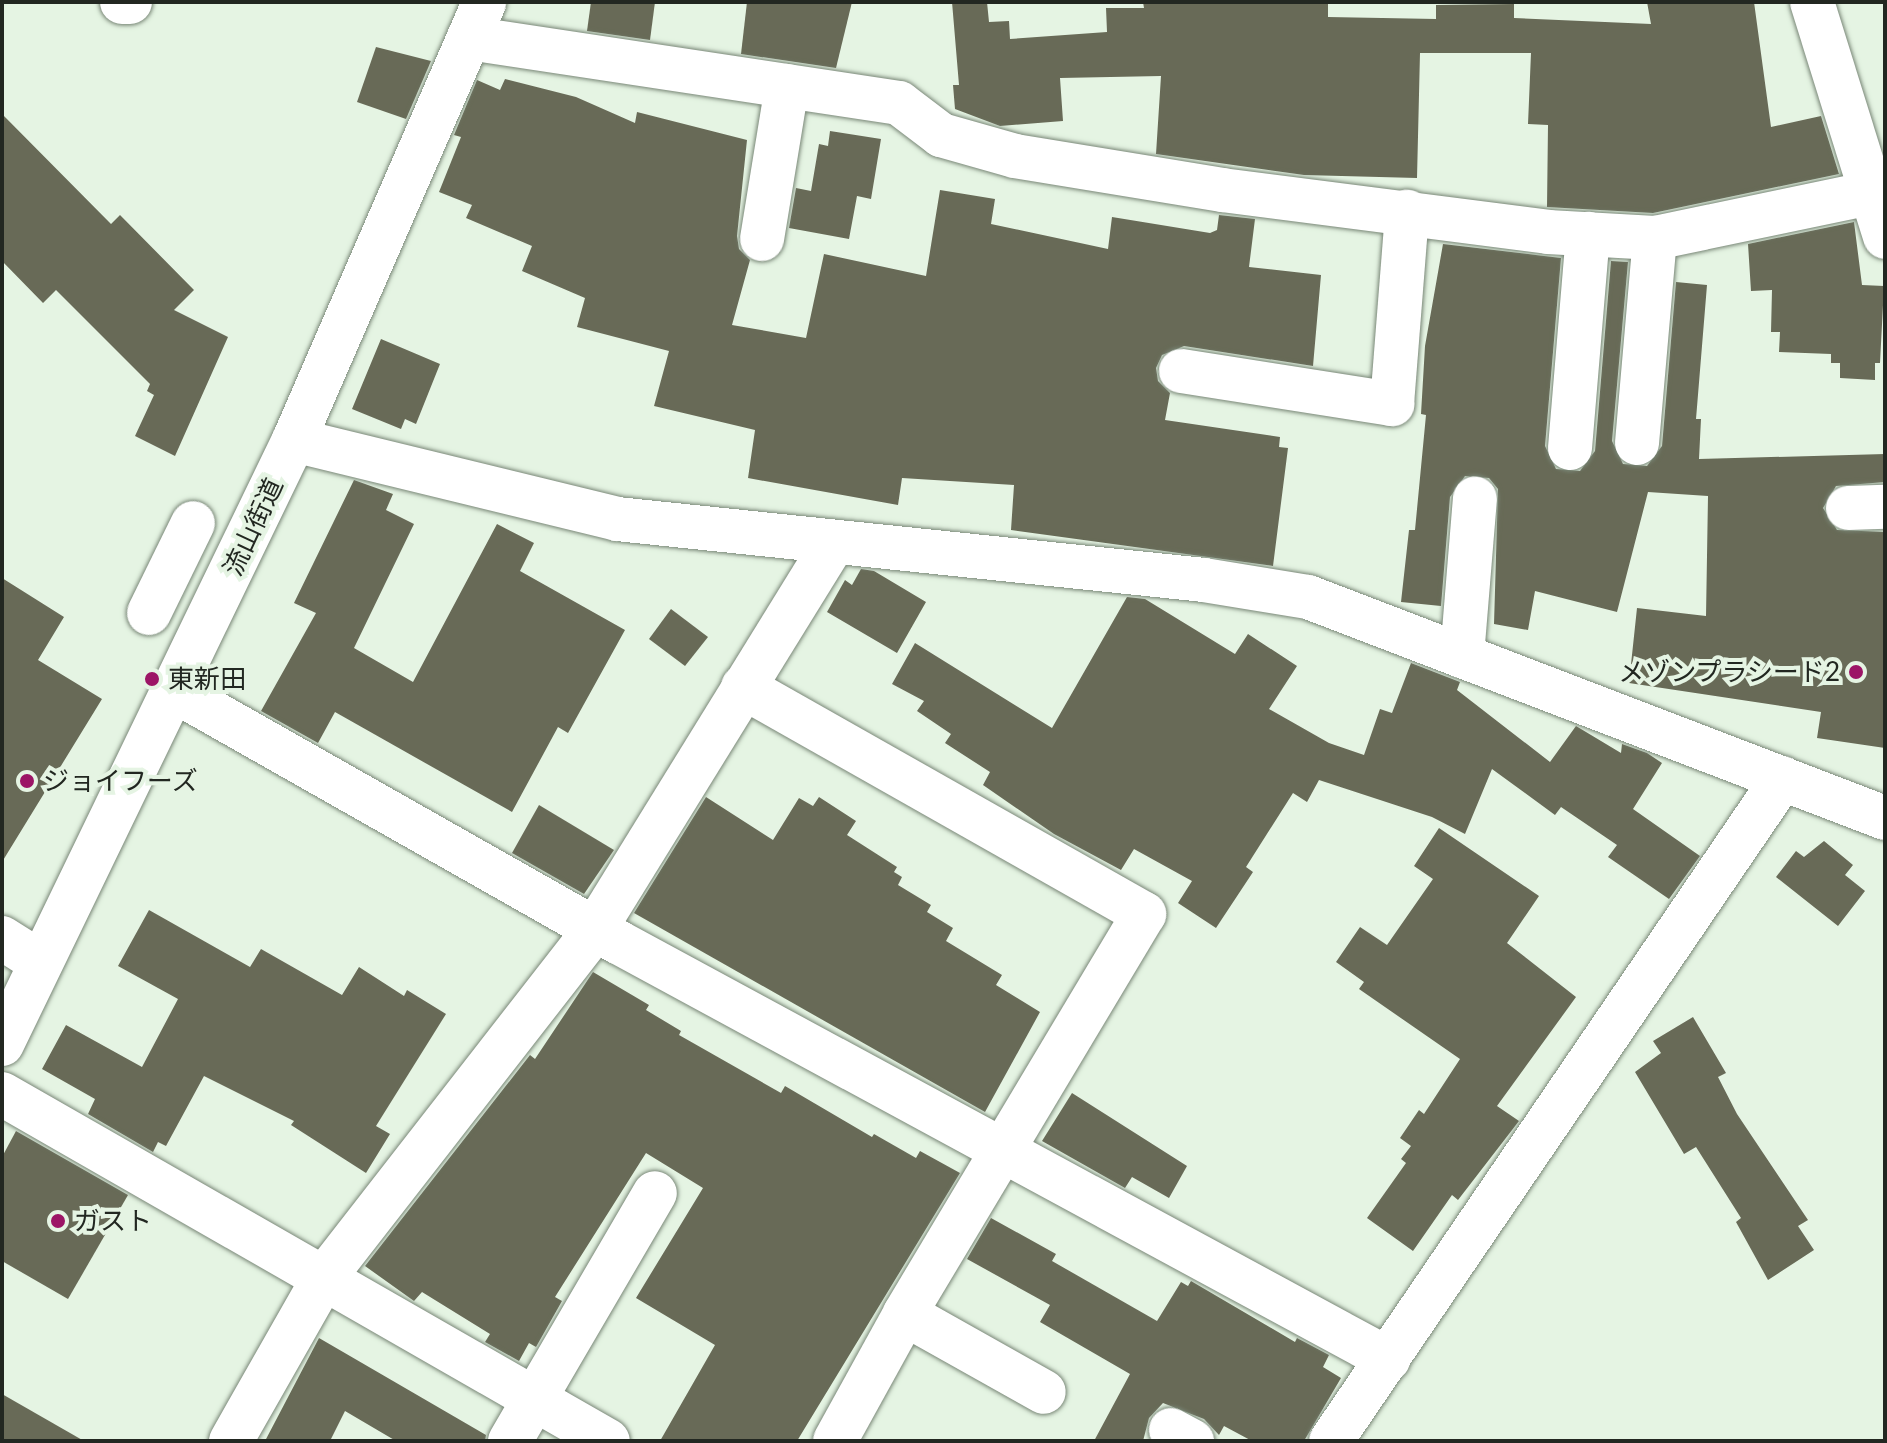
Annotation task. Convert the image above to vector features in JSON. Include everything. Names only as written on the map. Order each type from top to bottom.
[{"type":"street","points":[[122,2],[130,2]]},
{"type":"street","points":[[1812,2],[1885,237]]},
{"type":"street","points":[[477,20],[787,86],[899,103],[941,135],[1015,156],[1222,190],[1588,234],[1655,238],[1870,193]]},
{"type":"street","name":"流山街道","points":[[2,1044],[294,440],[477,20]]},
{"type":"street","points":[[762,239],[787,86]]},
{"type":"street","points":[[1181,371],[1392,404],[1407,212]]},
{"type":"street","points":[[1570,448],[1588,234]]},
{"type":"street","points":[[1637,443],[1655,238]]},
{"type":"street","points":[[294,440],[617,519],[832,545],[1204,580],[1308,597],[1885,818]]},
{"type":"street","points":[[1462,656],[1475,499]]},
{"type":"street","points":[[149,613],[193,523]]},
{"type":"street","points":[[231,1441],[323,1279],[595,929],[832,545]]},
{"type":"street","points":[[743,687],[1144,914],[905,1314],[835,1441]]},
{"type":"street","points":[[175,691],[595,929],[1001,1153],[1388,1359]]},
{"type":"street","points":[[1331,1441],[1783,778]]},
{"type":"street","points":[[2,938],[40,962]]},
{"type":"street","points":[[2,1094],[608,1441]]},
{"type":"street","points":[[510,1441],[655,1193]]},
{"type":"street","points":[[905,1314],[1044,1392]]},
{"type":"building","points":[[591,2],[655,2],[650,40],[587,31]]},
{"type":"building","points":[[747,2],[852,2],[836,68],[741,54]]},
{"type":"building","points":[[952,2],[987,2],[989,22],[1009,21],[1010,39],[1107,32],[1106,8],[1144,8],[1143,2],[1328,2],[1328,17],[1436,19],[1436,5],[1514,4],[1514,18],[1651,24],[1647,2],[1754,2],[1771,127],[1821,116],[1839,174],[1653,213],[1547,207],[1548,125],[1528,124],[1531,53],[1420,53],[1417,178],[1304,175],[1156,154],[1161,76],[1060,78],[1063,121],[1000,126],[955,109],[953,85],[959,85]]},
{"type":"building","points":[[376,47],[431,61],[406,119],[357,102]]},
{"type":"building","points":[[505,79],[576,97],[635,123],[637,112],[747,140],[737,236],[739,249],[750,260],[732,325],[806,338],[824,254],[926,276],[940,190],[995,199],[991,224],[1108,249],[1112,217],[1210,233],[1217,230],[1219,215],[1255,219],[1249,267],[1321,275],[1313,366],[1184,346],[1162,355],[1156,368],[1158,381],[1170,393],[1165,420],[1280,437],[1279,447],[1288,448],[1273,566],[1011,530],[1014,485],[902,478],[898,505],[748,478],[755,430],[654,406],[669,351],[577,327],[585,298],[522,271],[532,246],[466,218],[472,205],[439,192],[461,137],[454,135],[477,80],[500,90]]},
{"type":"building","points":[[2,114],[111,224],[120,215],[194,290],[174,310],[228,337],[175,456],[135,436],[154,395],[147,391],[150,384],[56,290],[43,303],[2,261]]},
{"type":"building","points":[[830,131],[881,139],[871,199],[857,196],[849,239],[789,228],[796,188],[811,191],[819,144],[828,146]]},
{"type":"building","points":[[1854,222],[1862,285],[1884,286],[1880,363],[1875,363],[1875,380],[1840,378],[1840,363],[1831,363],[1831,354],[1779,352],[1780,332],[1771,332],[1772,290],[1751,291],[1748,244]]},
{"type":"building","points":[[1443,244],[1561,258],[1545,446],[1556,469],[1580,471],[1595,451],[1611,261],[1628,262],[1612,441],[1623,464],[1647,466],[1662,446],[1676,282],[1707,285],[1696,419],[1701,419],[1699,459],[1885,454],[1885,482],[1836,486],[1823,508],[1837,530],[1885,532],[1885,748],[1817,738],[1821,712],[1629,683],[1637,608],[1706,616],[1708,496],[1648,492],[1617,612],[1535,591],[1528,630],[1494,624],[1498,489],[1489,478],[1465,476],[1450,497],[1441,606],[1401,602],[1409,530],[1415,530],[1426,415],[1421,414],[1425,346]]},
{"type":"building","points":[[381,339],[440,364],[416,424],[405,419],[401,429],[352,409]]},
{"type":"building","points":[[354,480],[393,494],[386,510],[414,524],[354,648],[413,682],[497,524],[534,543],[520,571],[625,630],[568,733],[558,727],[512,812],[335,712],[318,743],[261,711],[316,613],[294,603]]},
{"type":"building","points":[[861,569],[874,571],[926,602],[897,653],[827,612],[845,580],[852,585]]},
{"type":"building","name":"ジョイフーズ","points":[[2,578],[64,617],[38,660],[102,699],[2,862]]},
{"type":"building","points":[[1127,597],[1145,599],[1235,654],[1248,634],[1297,666],[1269,709],[1329,743],[1364,755],[1380,709],[1392,713],[1411,663],[1460,682],[1457,690],[1550,762],[1576,726],[1621,753],[1622,744],[1647,753],[1662,763],[1633,809],[1700,856],[1669,899],[1608,857],[1617,845],[1561,807],[1555,815],[1492,769],[1465,834],[1432,817],[1319,780],[1307,802],[1293,793],[1246,867],[1253,872],[1216,928],[1178,903],[1192,881],[1134,849],[1121,870],[1054,834],[983,785],[990,772],[945,743],[951,734],[917,711],[924,701],[892,684],[915,643],[1052,728]]},
{"type":"building","points":[[671,609],[708,637],[685,666],[649,639]]},
{"type":"building","points":[[706,797],[773,840],[799,798],[813,806],[819,797],[856,821],[847,835],[897,867],[894,872],[902,877],[898,885],[931,905],[927,912],[953,928],[946,941],[1002,975],[996,985],[1040,1012],[985,1112],[634,913]]},
{"type":"building","points":[[539,805],[614,850],[584,894],[512,853]]},
{"type":"building","points":[[1439,828],[1539,896],[1507,943],[1576,997],[1497,1106],[1519,1121],[1458,1200],[1452,1195],[1413,1251],[1367,1218],[1406,1163],[1401,1159],[1411,1146],[1400,1138],[1419,1110],[1424,1114],[1460,1059],[1359,989],[1364,982],[1336,962],[1360,927],[1387,945],[1433,879],[1414,866]]},
{"type":"building","points":[[1824,841],[1853,865],[1845,875],[1865,891],[1838,926],[1776,877],[1796,851],[1804,857]]},
{"type":"building","points":[[149,910],[250,967],[261,949],[342,995],[359,967],[404,996],[407,990],[446,1014],[376,1126],[390,1134],[366,1173],[291,1125],[294,1121],[204,1076],[166,1146],[158,1142],[153,1152],[88,1114],[95,1099],[42,1069],[66,1025],[142,1067],[178,999],[118,966]]},
{"type":"building","points":[[593,972],[649,1005],[646,1010],[681,1031],[679,1035],[781,1093],[785,1086],[872,1137],[874,1134],[916,1158],[920,1151],[960,1173],[797,1441],[660,1441],[715,1345],[636,1298],[703,1188],[646,1153],[555,1297],[562,1301],[536,1347],[529,1343],[519,1361],[485,1342],[490,1334],[422,1292],[414,1301],[365,1266],[530,1055],[535,1059]]},
{"type":"building","points":[[1693,1017],[1726,1073],[1718,1077],[1737,1114],[1808,1220],[1798,1226],[1814,1250],[1768,1280],[1736,1222],[1741,1218],[1696,1147],[1684,1154],[1635,1072],[1661,1053],[1653,1041]]},
{"type":"building","points":[[1072,1093],[1187,1166],[1169,1198],[1132,1177],[1125,1188],[1042,1141]]},
{"type":"building","name":"ガスト","points":[[16,1131],[128,1195],[68,1299],[2,1261],[2,1157]]},
{"type":"building","points":[[991,1218],[1056,1254],[1052,1261],[1157,1321],[1181,1282],[1188,1286],[1191,1281],[1295,1342],[1297,1338],[1329,1355],[1323,1367],[1341,1378],[1304,1441],[1252,1441],[1224,1426],[1219,1435],[1204,1419],[1163,1403],[1149,1418],[1143,1441],[1094,1441],[1130,1374],[1040,1322],[1050,1305],[967,1259]]},
{"type":"building","points":[[319,1338],[486,1435],[485,1441],[396,1441],[345,1411],[330,1441],[265,1441]]},
{"type":"building","points":[[2,1394],[84,1441],[2,1441]]},
{"type":"place","name":"メゾンプラシード2","points":[[1856,672]]},
{"type":"place","name":"東新田","points":[[152,679]]},
{"type":"place","name":"ジョイフーズ","points":[[27,781]]},
{"type":"place","name":"ガスト","points":[[58,1221]]}]
